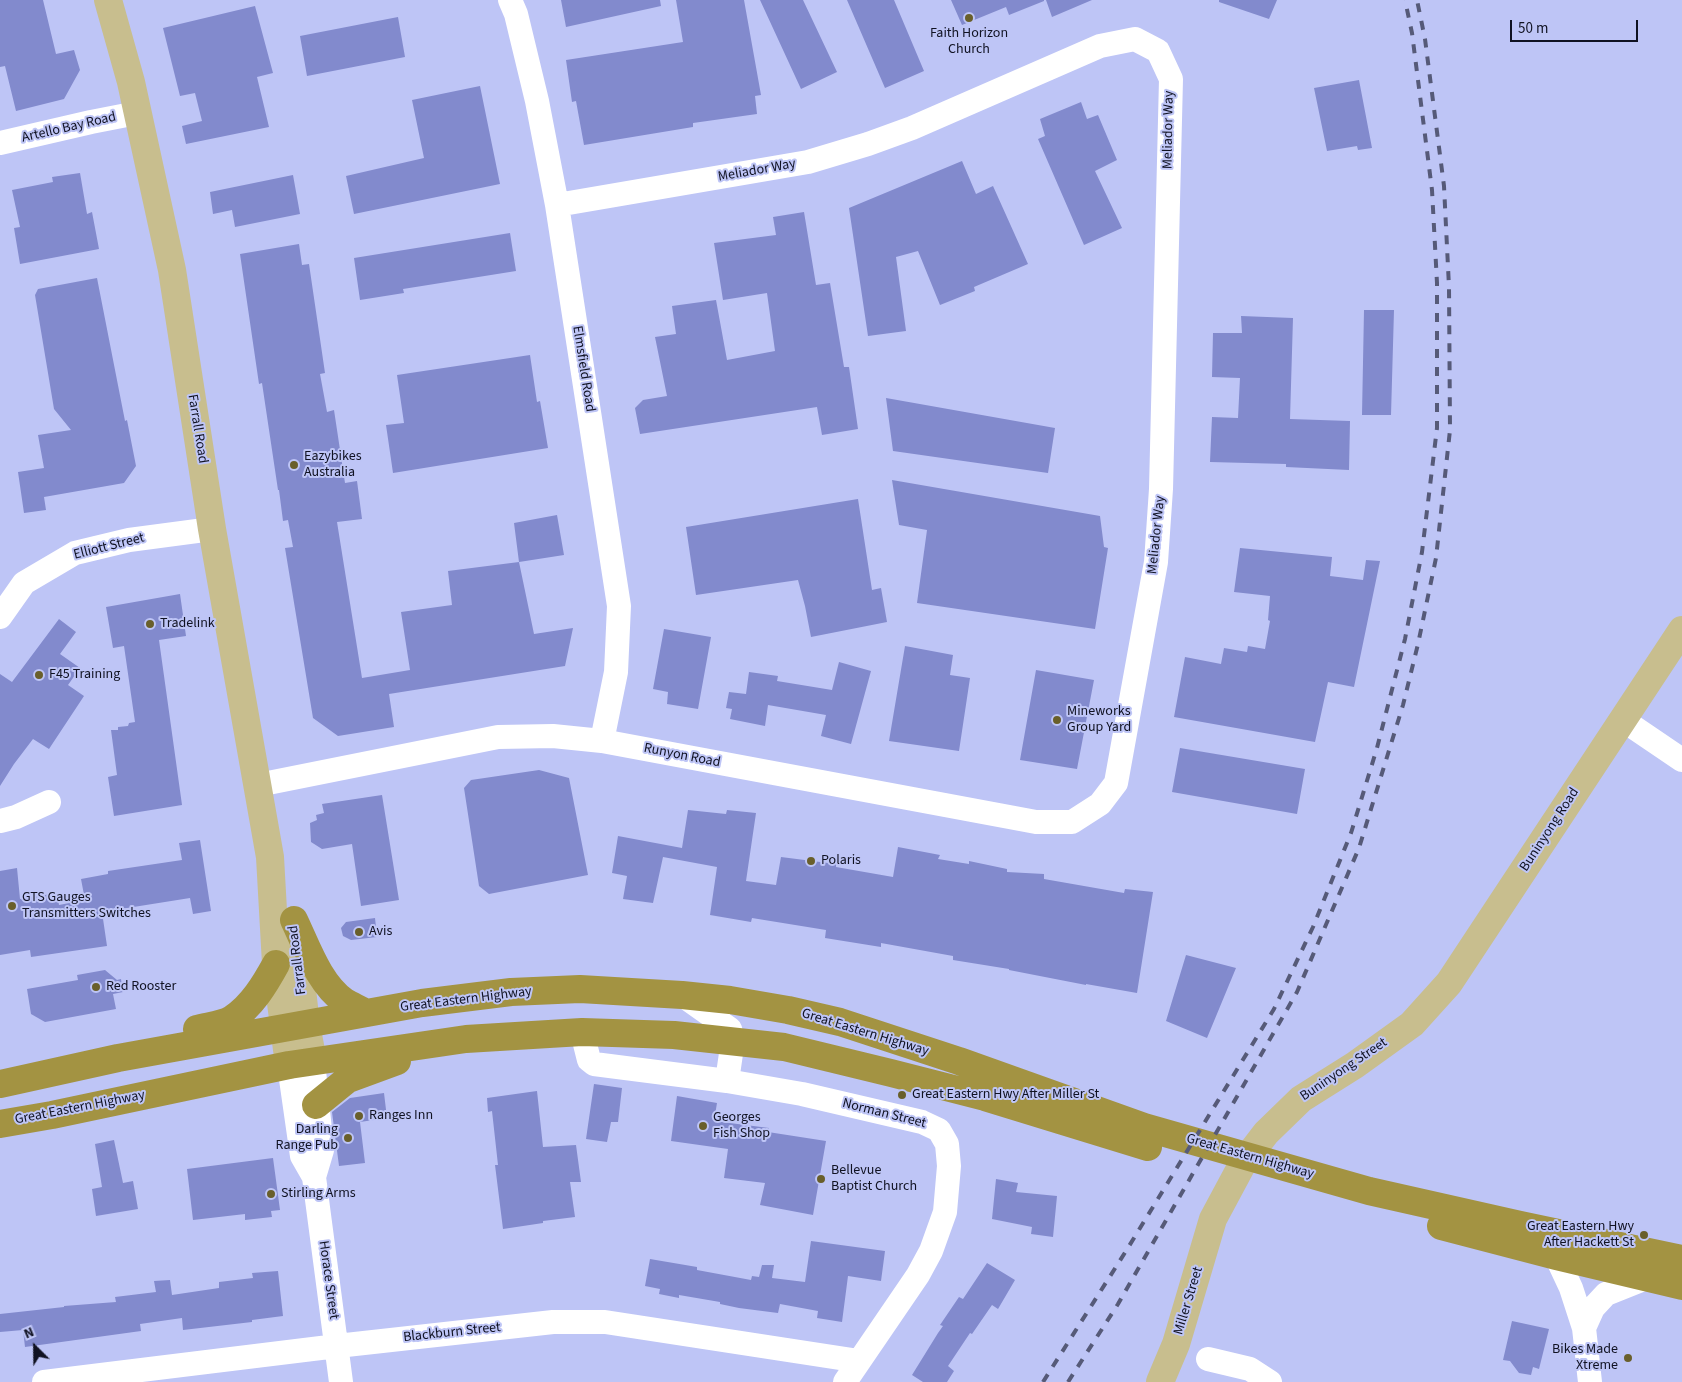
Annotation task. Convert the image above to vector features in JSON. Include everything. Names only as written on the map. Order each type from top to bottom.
[{"type":"highway","points":[[294,920],[317,968],[328,984],[344,1001],[366,1013]]},
{"type":"highway","points":[[118,1058],[169,1037],[230,1020],[250,1004],[265,985],[276,964]]},
{"type":"highway","name":"Great Eastern Highway","points":[[0,1084],[118,1058],[430,1002],[511,992],[580,989],[730,1000],[788,1010],[840,1022],[959,1061],[1142,1136]]},
{"type":"highway","name":"Great Eastern Highway","points":[[0,1124],[52,1115],[301,1063],[476,1038],[582,1032],[674,1035],[733,1040],[784,1047],[1142,1136],[1282,1175],[1556,1256],[1682,1286]]},
{"type":"highway","points":[[316,1106],[348,1079],[402,1059],[416,1046]]},
{"type":"highway","name":"Great Eastern Highway","points":[[1282,1175],[1369,1190],[1444,1209],[1682,1259]]},
{"type":"main road","name":"Farrall Road","points":[[108,0],[131,82],[172,270],[212,529],[270,862],[276,964],[295,1026],[301,1063]]},
{"type":"main road","name":"Buninyong Road","points":[[1412,1024],[1449,983],[1682,630]]},
{"type":"main road","name":"Farrall Road","points":[[270,862],[294,920],[295,1026]]},
{"type":"main road","name":"Buninyong Street","points":[[1213,1219],[1242,1163],[1266,1133],[1301,1099],[1355,1065],[1412,1024]]},
{"type":"main road","name":"Miller Street","points":[[1160,1382],[1176,1344],[1213,1219]]},
{"type":"street","name":"Elmsfield Road","points":[[510,0],[516,14],[537,101],[557,205],[620,606],[616,672],[602,741]]},
{"type":"street","name":"Meliador Way","points":[[557,205],[808,162],[868,144],[912,128],[1100,46],[1135,39],[1158,51],[1171,79],[1161,489],[1156,553],[1116,784],[1100,804]]},
{"type":"street","name":"Artello Bay Road","points":[[0,144],[137,113]]},
{"type":"street","name":"Elliott Street","points":[[0,617],[24,583],[75,553],[129,540],[212,529]]},
{"type":"street","points":[[1623,720],[1682,760]]},
{"type":"street","name":"Runyon Road","points":[[258,785],[498,738],[553,736],[602,741],[1036,822],[1072,822],[1100,804]]},
{"type":"street","points":[[0,821],[16,817],[49,802]]},
{"type":"street","points":[[682,995],[730,1029],[733,1040],[727,1081]]},
{"type":"street","name":"Norman Street","points":[[582,1032],[589,1060],[594,1064],[727,1081],[802,1094],[922,1122],[939,1130],[947,1144],[950,1166],[945,1212],[931,1251],[918,1275],[845,1382]]},
{"type":"street","name":"Horace Street","points":[[301,1063],[316,1106],[322,1150],[314,1177]]},
{"type":"street","name":"Horace Street","points":[[301,1063],[302,1156],[314,1177],[341,1382]]},
{"type":"street","points":[[1556,1256],[1571,1288],[1584,1328],[1590,1382]]},
{"type":"street","points":[[1584,1328],[1593,1308],[1606,1294],[1646,1278]]},
{"type":"street","name":"Blackburn Street","points":[[44,1382],[553,1322],[605,1322],[859,1361]]},
{"type":"street","points":[[1208,1359],[1250,1368],[1270,1382]]},
{"type":"building","points":[[0,0],[43,0],[56,54],[74,50],[80,70],[64,99],[16,111],[5,66],[0,67]]},
{"type":"building","points":[[561,0],[660,0],[661,6],[566,27]]},
{"type":"building","points":[[676,0],[744,0],[761,95],[755,96],[757,114],[693,123],[693,127],[584,145],[576,101],[572,102],[566,60],[683,42]]},
{"type":"building","points":[[760,0],[803,0],[837,72],[801,89]]},
{"type":"building","points":[[847,0],[894,0],[924,71],[885,88]]},
{"type":"building","name":"Faith Horizon Church","points":[[951,0],[1044,1],[1009,15],[1006,7],[962,25]]},
{"type":"building","points":[[1046,0],[1092,0],[1052,17]]},
{"type":"building","points":[[1219,0],[1277,0],[1269,19],[1219,2]]},
{"type":"building","points":[[255,6],[273,73],[257,77],[269,127],[186,144],[182,126],[202,121],[195,93],[180,96],[163,28]]},
{"type":"building","points":[[398,17],[405,57],[307,76],[300,36]]},
{"type":"building","points":[[1359,80],[1372,148],[1358,150],[1357,146],[1327,151],[1314,88]]},
{"type":"building","points":[[480,86],[500,184],[354,214],[346,176],[424,158],[412,100]]},
{"type":"building","points":[[1081,102],[1087,119],[1098,115],[1117,160],[1095,171],[1122,228],[1084,245],[1038,139],[1045,136],[1040,119]]},
{"type":"building","points":[[962,161],[976,194],[993,186],[1028,264],[974,287],[975,291],[940,305],[918,251],[896,257],[906,331],[868,336],[849,208]]},
{"type":"building","points":[[80,173],[87,214],[92,212],[99,249],[20,264],[14,228],[20,227],[12,190],[53,182],[52,177]]},
{"type":"building","points":[[293,175],[300,214],[235,227],[232,210],[213,214],[210,192]]},
{"type":"building","points":[[804,212],[816,285],[830,283],[844,367],[849,367],[858,429],[822,435],[817,407],[640,434],[635,408],[643,400],[667,396],[655,337],[676,334],[672,306],[716,300],[727,360],[775,351],[767,293],[723,300],[714,243],[776,235],[773,217]]},
{"type":"building","points":[[510,233],[516,271],[403,289],[404,293],[360,300],[354,258]]},
{"type":"building","points":[[299,244],[302,265],[309,264],[325,373],[320,374],[327,412],[334,410],[345,483],[357,481],[362,519],[337,522],[362,678],[410,670],[401,612],[452,605],[448,571],[519,562],[534,634],[573,628],[565,666],[389,694],[394,727],[338,736],[313,718],[285,548],[293,547],[288,520],[283,521],[262,383],[259,384],[240,254]]},
{"type":"building","points":[[97,278],[125,421],[127,420],[136,466],[124,483],[44,497],[46,510],[24,513],[18,472],[44,468],[38,435],[71,430],[54,409],[35,295],[38,289]]},
{"type":"building","points":[[1364,310],[1394,310],[1391,415],[1362,415]]},
{"type":"building","points":[[1241,316],[1293,318],[1290,419],[1350,421],[1349,470],[1286,467],[1286,464],[1210,462],[1212,417],[1238,418],[1240,378],[1212,377],[1213,333],[1242,333]]},
{"type":"building","points":[[530,355],[537,402],[540,401],[548,448],[393,473],[386,425],[404,423],[397,375]]},
{"type":"building","points":[[886,398],[1055,428],[1048,473],[893,451]]},
{"type":"building","points":[[892,480],[1100,516],[1104,547],[1108,548],[1095,629],[917,603],[927,530],[899,525]]},
{"type":"building","points":[[858,499],[872,590],[881,588],[887,622],[811,637],[798,580],[696,595],[686,527]]},
{"type":"building","points":[[557,515],[564,555],[519,562],[514,523]]},
{"type":"building","points":[[1240,548],[1332,557],[1330,576],[1363,580],[1366,560],[1380,561],[1354,687],[1328,682],[1315,742],[1174,717],[1185,657],[1221,664],[1224,648],[1247,652],[1248,646],[1265,649],[1270,621],[1268,620],[1270,596],[1234,592]]},
{"type":"building","points":[[180,594],[186,636],[159,640],[182,805],[114,816],[108,777],[117,775],[111,730],[118,730],[118,727],[128,726],[129,723],[135,722],[124,646],[113,648],[106,607]]},
{"type":"building","points":[[59,619],[76,632],[60,654],[80,668],[68,685],[84,696],[49,749],[33,739],[0,786],[0,674],[12,682]]},
{"type":"building","points":[[664,629],[711,637],[698,709],[667,704],[668,692],[653,689]]},
{"type":"building","points":[[905,646],[953,655],[950,675],[970,678],[959,751],[889,741]]},
{"type":"building","points":[[839,662],[871,671],[851,744],[821,736],[826,715],[768,705],[765,726],[730,719],[732,709],[726,708],[729,692],[746,694],[749,672],[778,676],[777,681],[832,690]]},
{"type":"building","name":"Mineworks Group Yard","points":[[1036,670],[1094,680],[1077,769],[1020,760]]},
{"type":"building","points":[[1180,748],[1305,769],[1297,814],[1172,792]]},
{"type":"building","points":[[539,770],[569,778],[588,875],[489,894],[479,886],[464,788],[471,780]]},
{"type":"building","points":[[382,795],[399,900],[361,906],[352,844],[322,849],[311,842],[310,823],[317,820],[316,815],[324,813],[322,804]]},
{"type":"building","points":[[688,810],[726,814],[727,810],[756,813],[746,881],[776,885],[781,857],[836,864],[836,867],[893,877],[898,847],[940,855],[938,859],[969,864],[969,861],[1007,869],[1007,872],[1044,874],[1044,879],[1124,893],[1125,889],[1153,892],[1137,993],[953,960],[953,956],[881,943],[881,947],[825,938],[826,930],[752,918],[751,922],[710,915],[717,867],[663,857],[653,903],[623,899],[627,876],[612,873],[618,836],[682,848]]},
{"type":"building","points":[[200,840],[211,911],[193,914],[190,898],[102,912],[107,946],[31,957],[30,950],[0,955],[0,871],[17,868],[20,899],[57,893],[59,905],[85,900],[81,879],[108,874],[108,871],[182,860],[179,843]]},
{"type":"building","name":"Avis","points":[[375,918],[377,937],[351,940],[343,936],[341,928],[346,922]]},
{"type":"building","points":[[1186,955],[1236,968],[1207,1038],[1166,1021]]},
{"type":"building","points":[[105,970],[117,980],[121,979],[123,992],[113,994],[116,1009],[45,1022],[31,1014],[27,989],[78,980],[77,975]]},
{"type":"building","points":[[594,1084],[622,1088],[618,1122],[611,1122],[607,1142],[586,1139]]},
{"type":"building","points":[[537,1091],[543,1147],[576,1145],[581,1182],[570,1182],[575,1217],[503,1229],[495,1165],[498,1165],[492,1111],[488,1112],[487,1098]]},
{"type":"building","points":[[384,1093],[387,1118],[360,1122],[365,1163],[339,1166],[332,1112],[350,1098]]},
{"type":"building","points":[[677,1096],[717,1103],[714,1121],[769,1128],[768,1132],[826,1141],[813,1215],[760,1205],[765,1183],[724,1178],[728,1149],[671,1141]]},
{"type":"building","points":[[114,1140],[123,1183],[133,1181],[138,1209],[96,1216],[92,1189],[102,1187],[95,1144]]},
{"type":"building","points":[[273,1158],[280,1210],[271,1211],[272,1217],[245,1220],[245,1214],[193,1220],[187,1169]]},
{"type":"building","points":[[996,1179],[1018,1183],[1016,1192],[1057,1196],[1053,1237],[1031,1234],[1032,1227],[992,1219]]},
{"type":"building","points":[[811,1241],[885,1251],[881,1281],[848,1276],[842,1322],[817,1318],[818,1311],[780,1304],[778,1313],[739,1308],[720,1304],[720,1302],[679,1295],[679,1298],[659,1294],[660,1289],[645,1286],[650,1259],[697,1267],[697,1270],[751,1280],[752,1276],[759,1277],[762,1265],[774,1265],[772,1278],[805,1282]]},
{"type":"building","points":[[987,1263],[1015,1280],[998,1309],[992,1305],[948,1366],[954,1371],[947,1382],[923,1382],[912,1375],[943,1326],[940,1325],[959,1297],[963,1299]]},
{"type":"building","points":[[278,1271],[283,1316],[252,1320],[252,1322],[183,1330],[182,1318],[140,1324],[141,1331],[25,1347],[23,1330],[0,1332],[0,1314],[116,1302],[115,1297],[156,1292],[154,1281],[170,1280],[172,1295],[219,1288],[219,1282],[253,1278],[252,1273]]},
{"type":"building","points":[[1512,1321],[1549,1329],[1539,1369],[1533,1367],[1531,1375],[1519,1373],[1510,1361],[1503,1360]]},
{"type":"railway","points":[[1043,1382],[1126,1251],[1274,1009],[1313,927],[1351,833],[1377,748],[1405,639],[1422,552],[1437,428],[1437,283],[1432,190],[1412,33],[1405,0]]},
{"type":"railway","points":[[1068,1382],[1118,1304],[1297,992],[1359,848],[1403,705],[1436,558],[1450,430],[1449,287],[1444,186],[1425,39],[1417,0]]},
{"type":"place","name":"Faith Horizon Church","points":[[969,18]]},
{"type":"place","name":"Eazybikes Australia","points":[[294,465]]},
{"type":"place","name":"Tradelink","points":[[150,624]]},
{"type":"place","name":"F45 Training","points":[[39,675]]},
{"type":"place","name":"Mineworks Group Yard","points":[[1057,720]]},
{"type":"place","name":"Polaris","points":[[811,861]]},
{"type":"place","name":"GTS Gauges Transmitters Switches","points":[[12,906]]},
{"type":"place","name":"Avis","points":[[359,932]]},
{"type":"place","name":"Red Rooster","points":[[96,987]]},
{"type":"place","name":"Great Eastern Hwy After Miller St","points":[[902,1095]]},
{"type":"place","name":"Ranges Inn","points":[[359,1116]]},
{"type":"place","name":"Georges Fish Shop","points":[[703,1126]]},
{"type":"place","name":"Darling Range Pub","points":[[348,1138]]},
{"type":"place","name":"Bellevue Baptist Church","points":[[821,1179]]},
{"type":"place","name":"Stirling Arms","points":[[271,1194]]},
{"type":"place","name":"Great Eastern Hwy After Hackett St","points":[[1644,1235]]},
{"type":"place","name":"Bikes Made Xtreme","points":[[1628,1358]]}]
